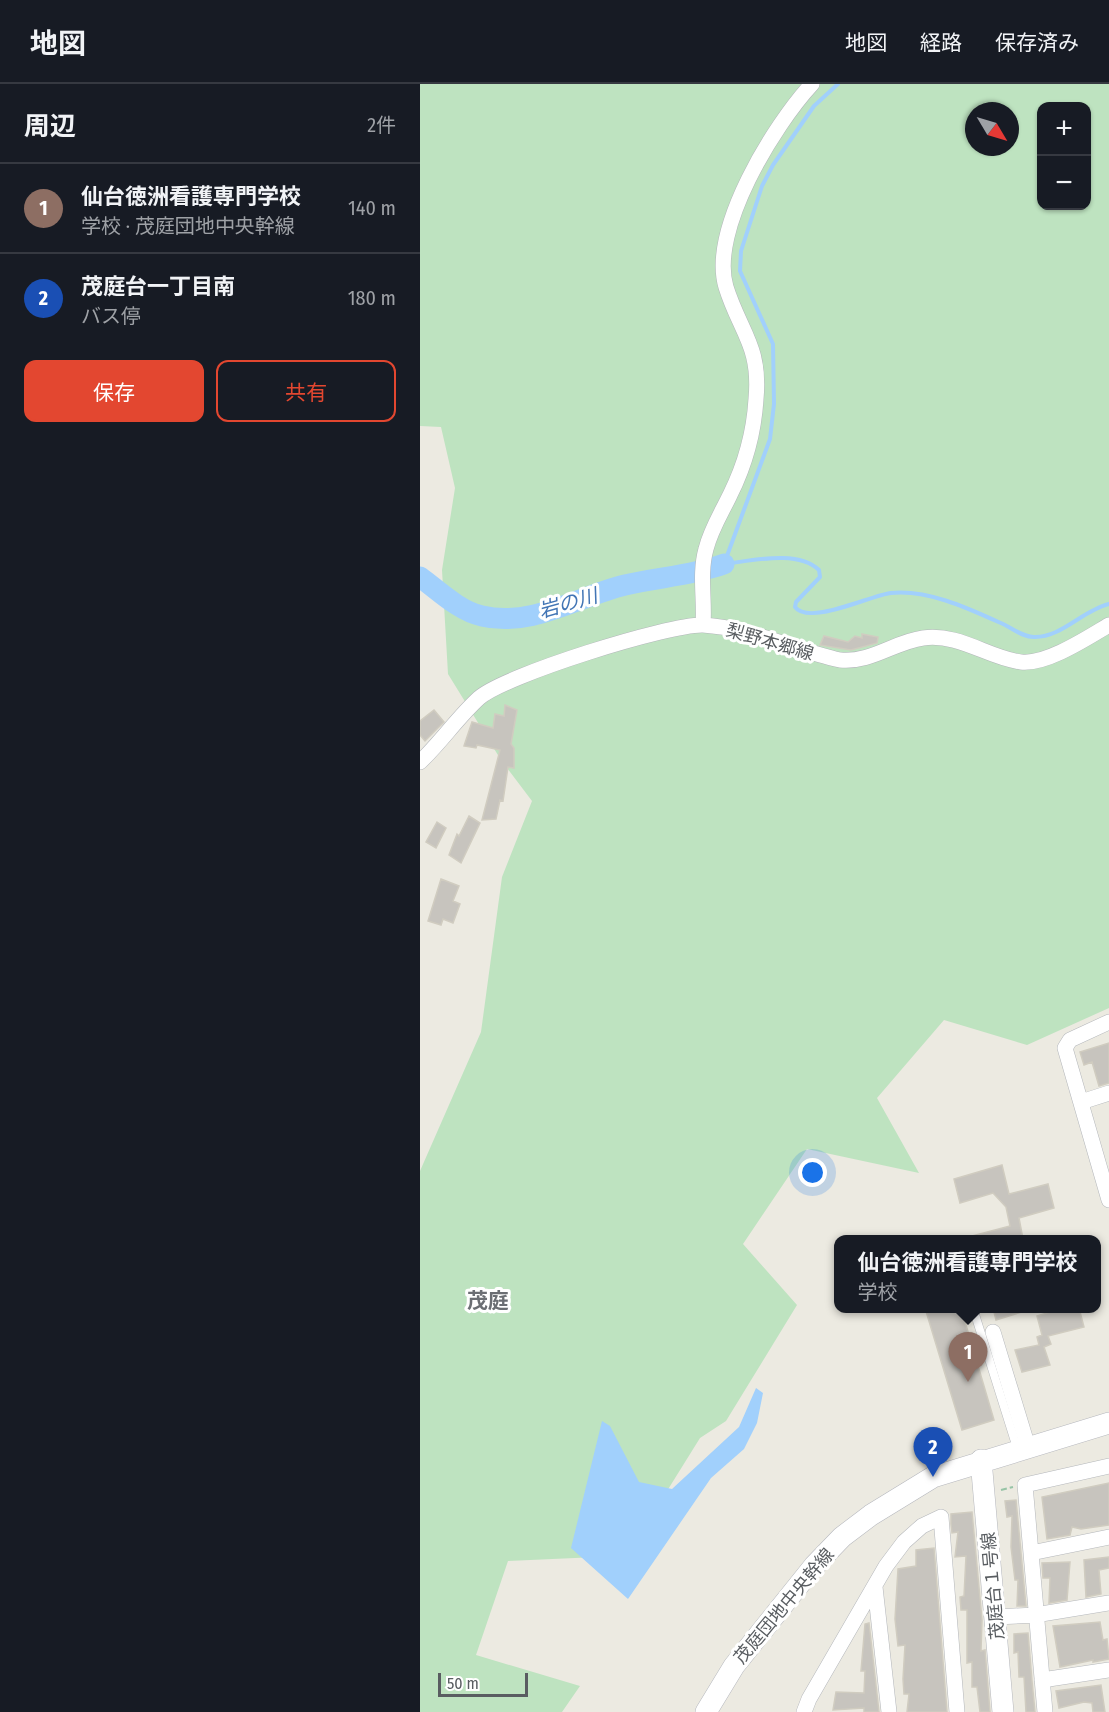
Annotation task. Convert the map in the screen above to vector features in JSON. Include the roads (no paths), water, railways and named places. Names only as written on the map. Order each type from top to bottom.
[{"type":"street","points":[[703,626],[704,561],[713,530],[745,458],[756,398],[755,354],[726,285],[722,268],[724,246],[735,207],[763,154],[812,84]]},
{"type":"street","name":"梨野本郷線","points":[[420,762],[479,698],[499,685],[527,673],[593,652],[680,628],[703,626],[760,635],[840,660],[864,658],[924,638],[965,642],[1020,662],[1054,654],[1109,626]]},
{"type":"street","points":[[1109,1022],[1070,1040],[1065,1048],[1081,1101],[1104,1163],[1109,1200]]},
{"type":"street","points":[[1081,1101],[1109,1093]]},
{"type":"street","points":[[993,1332],[1023,1448]]},
{"type":"street","name":"茂庭団地中央幹線","points":[[706,1712],[734,1666],[814,1566],[842,1537],[871,1515],[933,1477],[981,1460],[1109,1423]]},
{"type":"street","name":"茂庭台１号線","points":[[981,1460],[996,1617],[1002,1712]]},
{"type":"street","points":[[1045,1712],[1025,1485],[1109,1466]]},
{"type":"street","points":[[804,1712],[814,1689],[904,1542],[922,1526],[941,1517],[957,1712]]},
{"type":"street","points":[[1031,1553],[1109,1537]]},
{"type":"street","points":[[875,1587],[889,1712]]},
{"type":"street","points":[[996,1617],[1035,1615],[1109,1603]]},
{"type":"street","points":[[1042,1680],[1109,1670]]},
{"type":"lane","points":[[974,1313],[1023,1448]]},
{"type":"water","points":[[756,1388],[763,1393],[757,1423],[744,1449],[711,1478],[628,1599],[571,1548],[602,1421],[610,1426],[639,1482],[672,1489],[739,1427]]},
{"type":"waterway","points":[[838,84],[814,106],[773,165],[762,186],[741,251],[740,271],[773,344],[774,404],[770,439],[724,564],[774,558],[787,558],[810,564],[819,570],[820,577],[796,602],[795,607],[802,612],[813,613],[841,608],[891,593],[920,594],[964,607],[1030,637],[1044,636],[1063,629],[1099,607],[1109,604]]},
{"type":"waterway","name":"岩の川","points":[[420,577],[465,610],[500,619],[537,614],[625,585],[724,564]]},
{"type":"place","name":"仙台徳洲看護専門学校","points":[[968,1382]]},
{"type":"place","name":"茂庭台一丁目南","points":[[933,1477]]},
{"type":"district","name":"茂庭","points":[[488,1301]]}]
